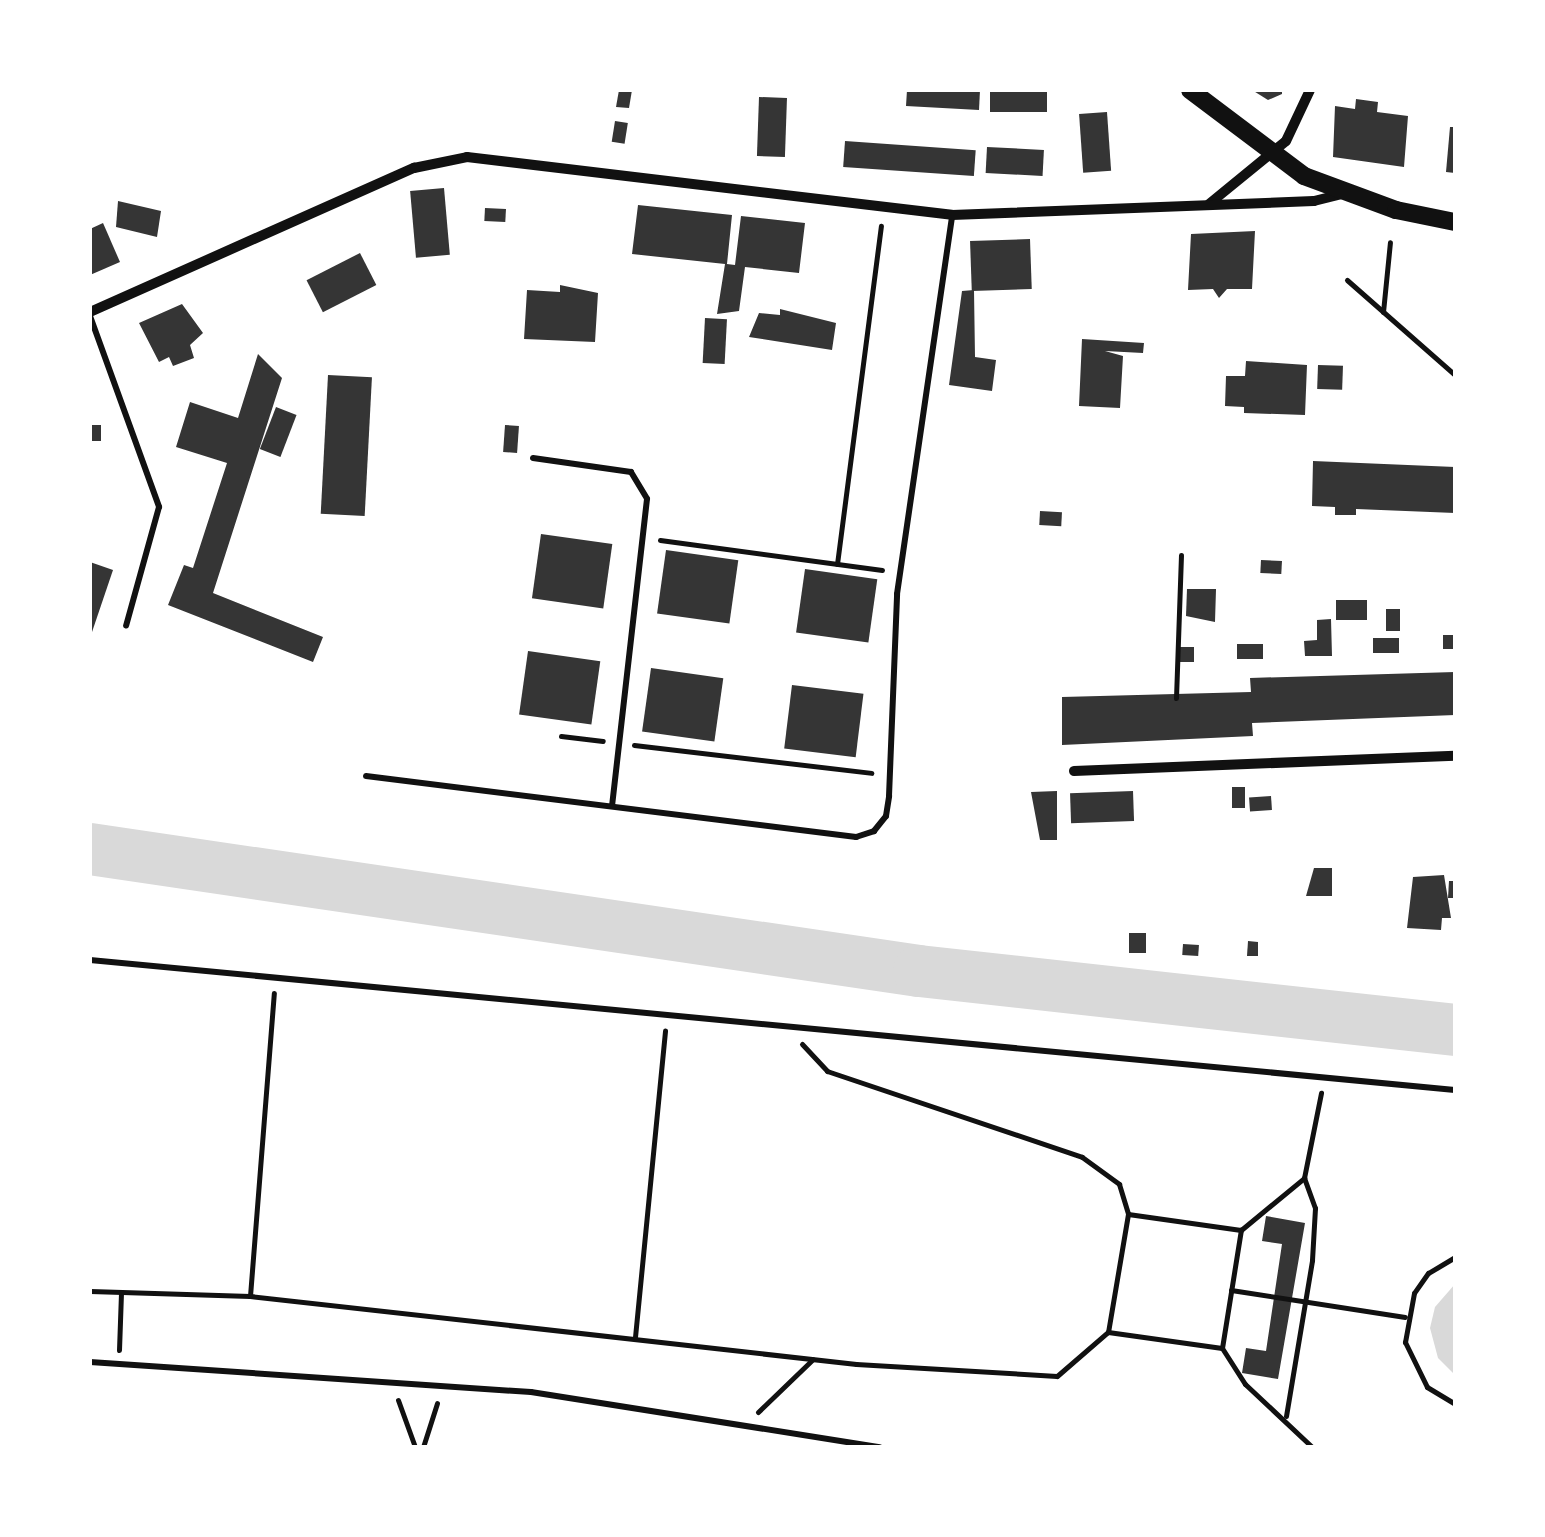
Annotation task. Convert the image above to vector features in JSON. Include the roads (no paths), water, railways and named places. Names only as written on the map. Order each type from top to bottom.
[{"type":"street","points":[[1190,90],[1304,176],[1346,193],[1455,222]]},
{"type":"street","points":[[1208,205],[1274,154],[1297,127],[1310,90]]},
{"type":"street","points":[[90,314],[414,168],[467,157],[952,215],[1208,205],[1346,193]]},
{"type":"street","points":[[1074,771],[1455,756]]},
{"type":"lane","points":[[366,776],[856,836],[874,831],[886,816],[900,572],[952,215]]},
{"type":"lane","points":[[90,314],[159,507],[126,626]]},
{"type":"lane","points":[[533,458],[631,472],[647,499],[612,806]]},
{"type":"lane","points":[[90,960],[1455,1090]]},
{"type":"lane","points":[[90,1362],[531,1392],[880,1447]]},
{"type":"waterway","points":[[90,849],[919,971],[1455,1030]]}]
